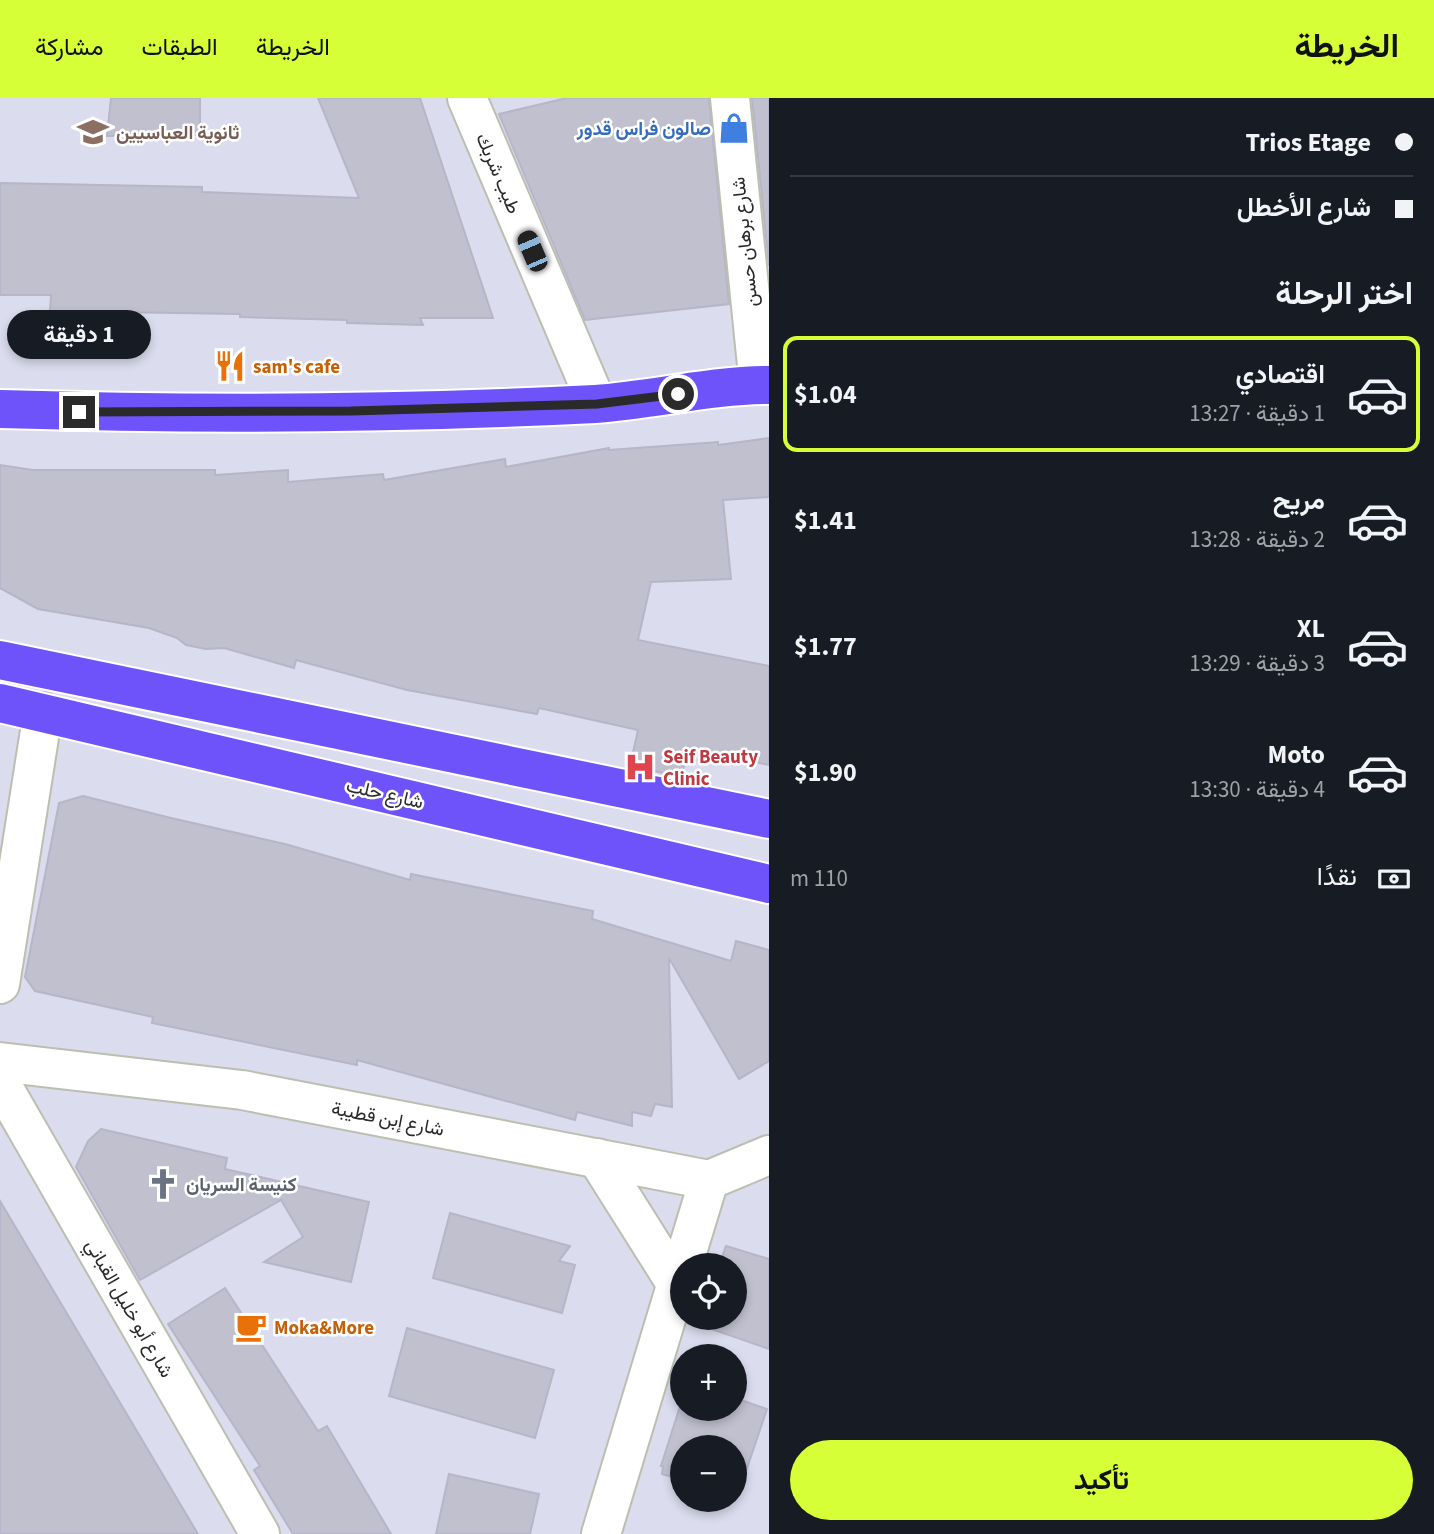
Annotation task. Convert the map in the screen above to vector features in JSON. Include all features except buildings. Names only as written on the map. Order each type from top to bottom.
[{"type":"main road","points":[[0,410],[351,411],[597,404],[764,385]]},
{"type":"main road","points":[[0,660],[769,819]]},
{"type":"main road","name":"شارع حلب","points":[[0,703],[769,884]]},
{"type":"street","name":"طيب شربك","points":[[467,98],[597,404]]},
{"type":"street","name":"شارع برهان حسن","points":[[730,98],[764,385]]},
{"type":"street","points":[[0,984],[43,712]]},
{"type":"street","name":"شارع إبن قطيبة","points":[[0,1062],[242,1090],[709,1180]]},
{"type":"street","name":"شارع أبو خليل القباني","points":[[0,1082],[260,1534]]},
{"type":"street","points":[[687,1253],[709,1180],[769,1155]]},
{"type":"street","points":[[597,1158],[670,1257]]},
{"type":"street","points":[[601,1534],[670,1308]]},
{"type":"place","name":"صالون فراس قدور","points":[[734,128]]},
{"type":"place","name":"ثانوية العباسيين","points":[[93,132]]},
{"type":"place","name":"sam's cafe","points":[[230,366]]},
{"type":"place","name":"Seif Beauty Clinic","points":[[640,767]]},
{"type":"place","name":"كنيسة السريان","points":[[163,1184]]},
{"type":"place","name":"Moka&More","points":[[251,1327]]},
{"type":"route","points":[[79,412],[351,411],[597,404],[678,394]]}]
